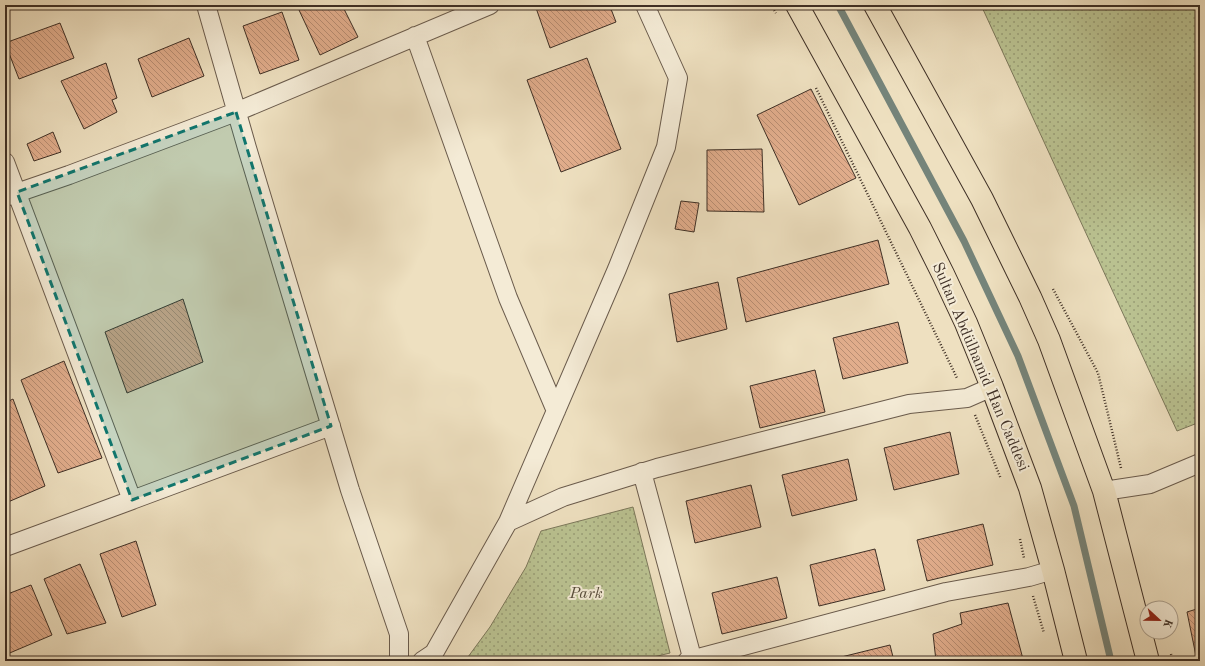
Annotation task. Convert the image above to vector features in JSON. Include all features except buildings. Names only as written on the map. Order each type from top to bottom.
[{"type":"main road","name":"Sultan Abdülhamid Han Caddesi","points":[[797,5],[940,267],[966,323],[992,386],[1030,488],[1076,661]]},
{"type":"main road","points":[[875,5],[982,198],[1049,340],[1104,491],[1148,661]]},
{"type":"street","points":[[206,5],[236,112],[330,426],[399,634],[399,661]]},
{"type":"street","points":[[11,194],[69,175],[236,112],[490,5]]},
{"type":"street","points":[[422,661],[434,653],[508,522],[617,269],[666,148],[678,78],[646,5]]},
{"type":"street","points":[[416,36],[508,298],[556,411]]},
{"type":"street","points":[[5,162],[11,194],[132,500]]},
{"type":"street","points":[[508,522],[563,497],[642,472],[909,404],[967,398],[992,386]]},
{"type":"street","points":[[5,547],[330,426]]},
{"type":"street","points":[[1104,491],[1150,484],[1200,464]]},
{"type":"street","points":[[642,472],[691,661],[946,592],[1029,577],[1053,570]]},
{"type":"path","points":[[771,5],[779,19]]},
{"type":"path","points":[[815,88],[967,398],[1002,482]]},
{"type":"path","points":[[1018,533],[1046,640]]},
{"type":"highlighted area","points":[[236,112],[331,426],[132,500],[17,192]]},
{"type":"green space","points":[[981,5],[1200,5],[1200,422],[1177,431]]},
{"type":"green space","name":"Park","points":[[633,507],[670,653],[637,661],[465,661],[490,627],[526,567],[541,531]]},
{"type":"waterway","points":[[838,5],[964,241],[1018,356],[1074,506],[1111,661]]}]
